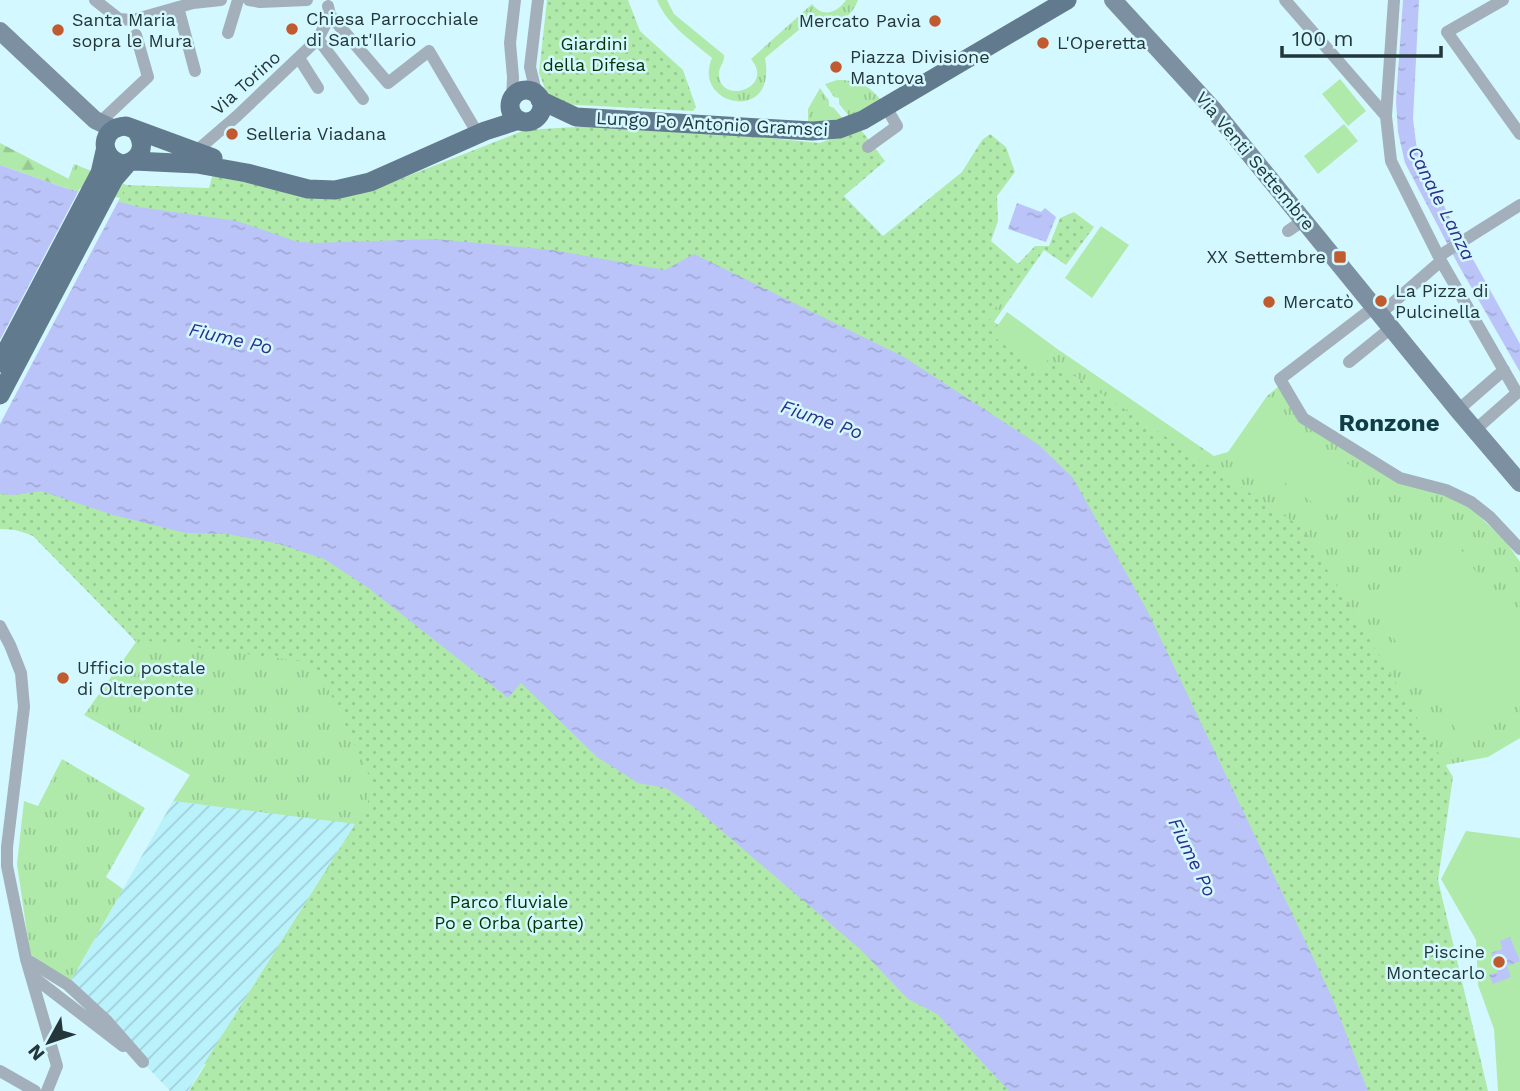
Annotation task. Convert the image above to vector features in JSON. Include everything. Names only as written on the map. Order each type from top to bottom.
[{"type":"main road","name":"Lungo Po Antonio Gramsci","points":[[1038,18],[1050,0]]},
{"type":"main road","name":"Lungo Po Antonio Gramsci","points":[[527,102],[568,115],[593,118],[812,131],[839,129],[886,107],[1067,0]]},
{"type":"main road","name":"Via Venti Settembre","points":[[1113,0],[1212,108],[1520,483]]},
{"type":"main road","points":[[0,31],[106,136],[112,160],[197,163],[308,189],[335,190],[370,182],[400,171],[482,133],[527,102]]},
{"type":"main road","points":[[0,48],[106,136],[107,176],[0,395]]},
{"type":"main road","points":[[106,136],[126,126],[247,173]]},
{"type":"main road","points":[[0,363],[107,176],[131,162],[141,150],[142,144],[137,132]]},
{"type":"street","points":[[134,27],[192,1],[221,0]]},
{"type":"street","points":[[228,33],[238,0]]},
{"type":"street","points":[[249,0],[307,0]]},
{"type":"street","points":[[313,0],[332,7],[388,83],[429,51],[482,133]]},
{"type":"street","points":[[515,0],[510,43],[513,78],[527,102]]},
{"type":"street","points":[[527,102],[538,0]]},
{"type":"street","points":[[1285,0],[1386,116]]},
{"type":"street","points":[[1394,0],[1386,116],[1391,161],[1517,393],[1475,430]]},
{"type":"street","points":[[1503,0],[1447,32],[1520,134]]},
{"type":"street","points":[[100,1],[119,19],[134,27],[148,77],[106,136]]},
{"type":"street","points":[[178,7],[195,71]]},
{"type":"street","name":"Via Torino","points":[[201,147],[318,39],[332,7]]},
{"type":"street","points":[[318,39],[363,99]]},
{"type":"street","points":[[299,58],[318,88]]},
{"type":"street","points":[[868,147],[897,126],[886,107]]},
{"type":"street","points":[[1349,362],[1382,316],[1442,256],[1520,205]]},
{"type":"street","points":[[1288,231],[1304,220]]},
{"type":"street","points":[[1382,316],[1280,379],[1303,418],[1400,478],[1446,490],[1471,502],[1490,517],[1520,549]]},
{"type":"street","points":[[1458,410],[1504,370]]},
{"type":"street","points":[[0,626],[21,673],[24,707],[3,864],[26,959],[57,1066],[47,1091]]},
{"type":"street","points":[[26,959],[68,985],[107,1021],[140,1058],[32,976]]},
{"type":"street","points":[[0,1071],[35,1091]]},
{"type":"shaded area","points":[[173,801],[356,823],[188,1091],[170,1091],[69,984]]},
{"type":"green space","name":"Giardini della Difesa","points":[[547,0],[628,0],[640,31],[683,70],[696,107],[693,111],[559,104],[547,94],[539,73]]},
{"type":"green space","points":[[657,0],[667,0],[674,14],[724,55],[719,76],[722,85],[737,91],[752,85],[757,78],[757,69],[751,59],[812,4],[821,11],[830,12],[846,0],[858,0],[850,13],[840,20],[827,22],[813,18],[765,58],[766,79],[759,93],[748,100],[736,101],[723,97],[713,88],[709,75],[712,58],[674,25]]},
{"type":"green space","points":[[1340,79],[1366,111],[1348,126],[1322,94]]},
{"type":"green space","points":[[837,80],[862,84],[881,100],[849,116],[839,104],[839,98],[834,97],[825,84]]},
{"type":"green space","points":[[820,88],[829,101],[829,106],[843,119],[808,122],[808,109]]},
{"type":"green space","points":[[1344,124],[1358,141],[1318,174],[1304,156]]},
{"type":"green space","name":"Parco fluviale Po e Orba (parte)","points":[[592,126],[728,134],[819,143],[861,130],[885,161],[844,196],[883,236],[962,172],[982,140],[990,134],[1006,147],[1015,172],[997,196],[998,221],[991,241],[1018,264],[1035,246],[1049,246],[1060,218],[1074,212],[1094,227],[1066,265],[1044,250],[1007,303],[1001,300],[988,318],[1301,527],[1453,777],[1438,880],[1488,1091],[189,1091],[367,806],[372,782],[329,690],[299,661],[134,639],[33,536],[19,530],[0,529],[0,424],[127,185],[209,188],[214,170],[372,190],[525,130]]},
{"type":"green space","points":[[0,143],[69,179],[65,188],[0,165]]},
{"type":"green space","points":[[74,164],[129,186],[883,237],[982,326],[1001,299],[1007,303],[987,332],[1040,371],[1056,348],[1214,456],[1228,452],[1267,396],[1284,382],[1301,418],[1393,475],[1465,503],[1505,540],[1520,562],[1520,738],[1488,757],[1424,769],[139,207],[65,188]]},
{"type":"green space","points":[[1101,226],[1129,245],[1092,298],[1065,278]]},
{"type":"green space","points":[[1007,312],[1056,348],[1040,371],[991,335]]},
{"type":"green space","points":[[1264,408],[1363,474],[1334,518],[1235,447]]},
{"type":"green space","points":[[0,494],[507,697],[218,1066],[204,1064],[355,824],[173,801],[190,775],[84,715],[136,642],[42,541],[5,527]]},
{"type":"green space","points":[[1454,539],[1520,638],[1520,694],[1459,734],[1366,597]]},
{"type":"green space","points":[[62,759],[145,808],[106,877],[123,889],[69,984],[30,954],[17,864],[24,801],[38,806]]},
{"type":"green space","name":"Piscine Montecarlo","points":[[1466,831],[1520,838],[1520,1091],[1498,1091],[1494,1029],[1478,985],[1476,940],[1441,879]]},
{"type":"water","name":"Canale Lanza","points":[[1403,0],[1419,0],[1413,119],[1417,150],[1449,216],[1520,344],[1520,372],[1459,266],[1405,163],[1398,132],[1396,101]]},
{"type":"water","name":"Fiume Po","points":[[0,165],[65,188],[139,207],[237,221],[295,241],[313,243],[434,239],[552,250],[665,270],[694,254],[904,357],[1039,445],[1073,478],[1148,612],[1332,997],[1368,1091],[1009,1091],[937,1014],[908,999],[861,950],[694,807],[666,788],[638,783],[597,757],[521,683],[508,698],[367,587],[324,559],[276,543],[227,534],[186,533],[113,515],[41,491],[0,494]]},
{"type":"water","points":[[1017,203],[1041,212],[1045,208],[1056,217],[1046,242],[1008,229]]},
{"type":"water","points":[[1510,937],[1520,961],[1507,966],[1511,977],[1493,984],[1489,975],[1498,972],[1491,953],[1502,949],[1500,941]]},
{"type":"pier","points":[[80,188],[120,198],[0,424],[0,340]]},
{"type":"place","name":"Mercato Pavia","points":[[935,21]]},
{"type":"place","name":"Chiesa Parrocchiale di Sant'Ilario","points":[[292,29]]},
{"type":"place","name":"Santa Maria sopra le Mura","points":[[58,30]]},
{"type":"place","name":"L'Operetta","points":[[1043,43]]},
{"type":"place","name":"Piazza Divisione Mantova","points":[[836,67]]},
{"type":"place","name":"Selleria Viadana","points":[[232,134]]},
{"type":"place","name":"XX Settembre","points":[[1340,257]]},
{"type":"place","name":"La Pizza di Pulcinella","points":[[1381,301]]},
{"type":"place","name":"Mercatò","points":[[1269,302]]},
{"type":"place","name":"Ufficio postale di Oltreponte","points":[[63,678]]},
{"type":"place","name":"Piscine Montecarlo","points":[[1499,962]]},
{"type":"district","name":"Ronzone","points":[[1389,423]]}]
